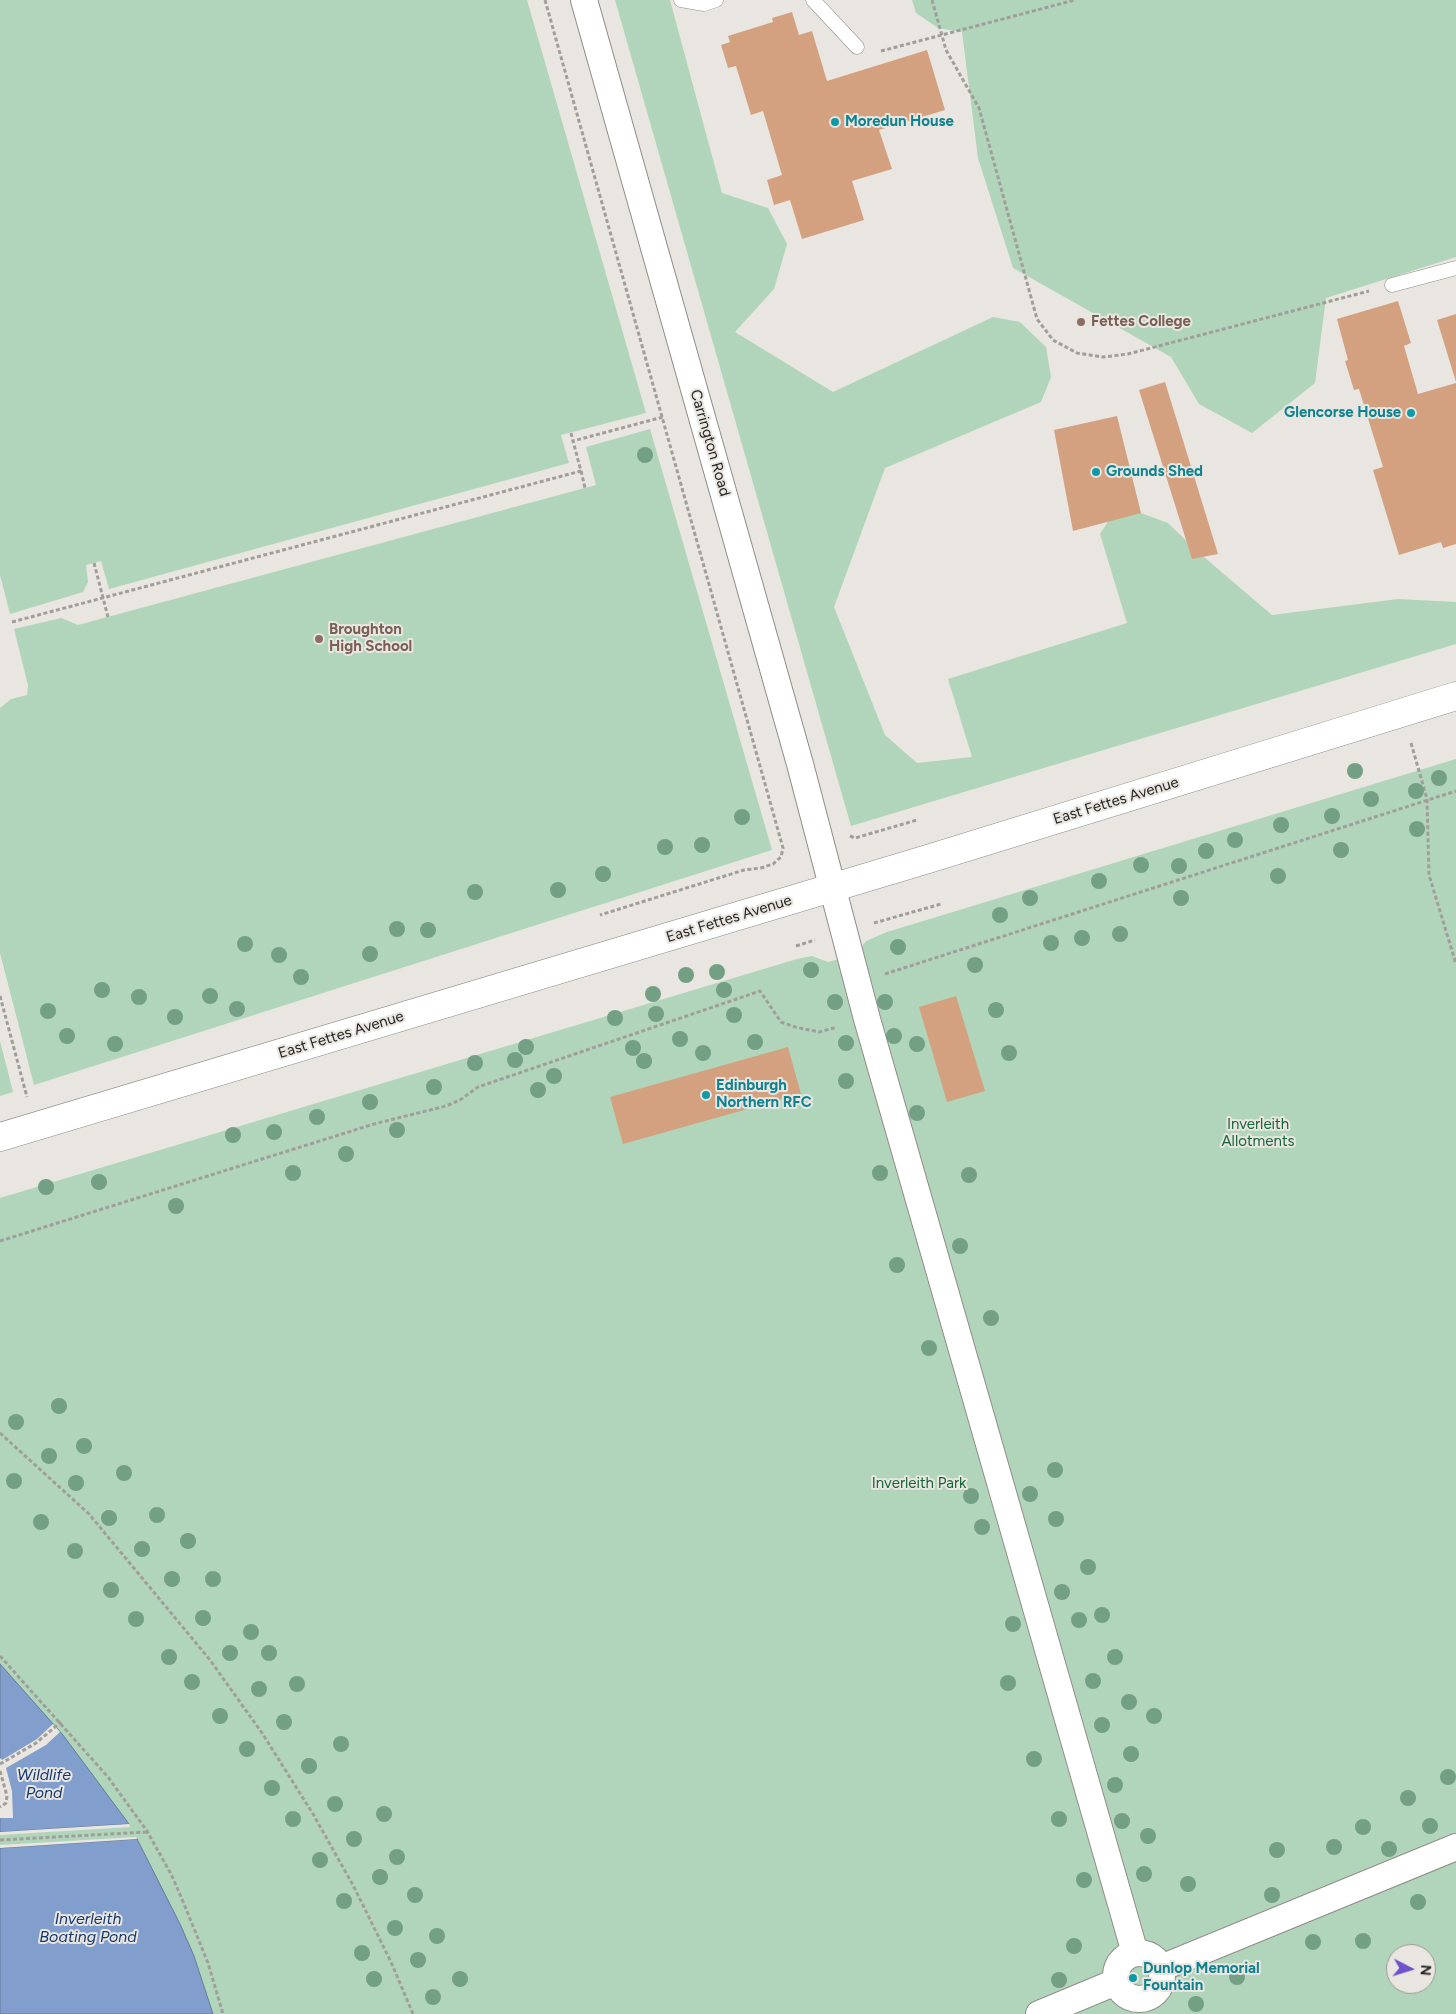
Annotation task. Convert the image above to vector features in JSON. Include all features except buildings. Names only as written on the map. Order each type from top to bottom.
[{"type":"street","name":"Carrington Road","points":[[584,0],[800,764],[857,983],[1135,1953]]},
{"type":"street","name":"East Fettes Avenue","points":[[0,1137],[833,887],[1456,696]]},
{"type":"street","points":[[1161,1968],[1456,1847]]},
{"type":"street","points":[[1135,1953],[1151,1956],[1161,1968],[1161,1984],[1152,1995],[1148,2006],[1131,1998],[1119,1989],[1116,1982],[1117,1967],[1128,1955],[1135,1953]]},
{"type":"street","points":[[1040,2014],[1116,1982]]},
{"type":"lane","points":[[681,0],[704,4],[716,0]]},
{"type":"lane","points":[[812,0],[857,46]]},
{"type":"lane","points":[[1392,285],[1456,268]]},
{"type":"path","points":[[544,0],[783,848],[781,857],[773,864],[744,870],[600,915]]},
{"type":"path","points":[[932,0],[946,50],[979,108],[1037,319],[1053,340],[1077,353],[1103,357],[1128,354],[1392,285]]},
{"type":"path","points":[[857,46],[872,53],[1076,0]]},
{"type":"path","points":[[573,441],[663,418]]},
{"type":"path","points":[[570,433],[585,488]]},
{"type":"path","points":[[12,622],[581,471]]},
{"type":"path","points":[[94,563],[108,617]]},
{"type":"path","points":[[1403,711],[1427,799],[1429,875],[1456,964]]},
{"type":"path","points":[[857,983],[1456,791]]},
{"type":"path","points":[[847,834],[855,838],[917,820]]},
{"type":"path","points":[[0,1241],[364,1127],[446,1106],[460,1100],[478,1087],[760,991],[781,1022],[818,1032],[842,1026]]},
{"type":"path","points":[[0,996],[35,1127]]},
{"type":"path","points":[[0,1433],[89,1514],[216,1667],[262,1733],[313,1814],[354,1887],[391,1962],[413,2014]]},
{"type":"path","points":[[0,1656],[108,1776],[147,1832],[168,1868],[184,1904],[208,1963],[223,2014]]},
{"type":"path","points":[[0,1764],[24,1751],[61,1722]]},
{"type":"path","points":[[0,1771],[7,1796],[6,1803],[0,1807]]},
{"type":"path","points":[[0,1840],[147,1832]]},
{"type":"green space","points":[[0,0],[527,0],[646,413],[561,435],[569,463],[109,589],[101,561],[86,565],[88,582],[83,592],[10,614],[0,575]]},
{"type":"green space","points":[[615,0],[670,0],[722,193],[768,208],[787,244],[774,289],[735,332],[833,392],[993,317],[1020,322],[1046,347],[1051,377],[1041,402],[885,468],[834,607],[885,735],[917,763],[972,757],[948,679],[1127,623],[1100,534],[1119,505],[1168,523],[1198,552],[1272,615],[1398,599],[1456,602],[1456,644],[851,826]]},
{"type":"green space","points":[[912,0],[1456,0],[1456,257],[1326,298],[1315,383],[1252,433],[1199,404],[1171,357],[1013,268],[978,158],[962,32],[938,28],[916,13]]},
{"type":"green space","points":[[650,429],[772,850],[34,1085],[0,953],[0,708],[11,699],[27,695],[28,685],[14,629],[61,618],[78,625],[596,485],[586,447]]},
{"type":"green space","name":"Inverleith Park","points":[[1456,759],[1456,2014],[0,2014],[0,1198],[797,959],[812,956],[828,962],[851,956],[866,941],[887,932]]},
{"type":"green space","points":[[0,1041],[13,1092],[0,1096]]},
{"type":"water","name":"Wildlife Pond","points":[[0,1664],[63,1735],[129,1824],[0,1832]]},
{"type":"water","name":"Inverleith Boating Pond","points":[[137,1839],[194,1956],[213,2014],[0,2014],[0,1848]]},
{"type":"pier","points":[[53,1724],[60,1732],[46,1745],[6,1768],[12,1791],[13,1818],[0,1818],[0,1758],[2,1760],[37,1739]]},
{"type":"pier","points":[[129,1824],[130,1827],[0,1835],[0,1832]]},
{"type":"pier","points":[[136,1837],[137,1839],[0,1848],[0,1845]]},
{"type":"place","name":"Moredun House","points":[[835,122]]},
{"type":"place","name":"Fettes College","points":[[1081,322]]},
{"type":"place","name":"Glencorse House","points":[[1411,413]]},
{"type":"place","name":"Grounds Shed","points":[[1096,472]]},
{"type":"place","name":"Broughton High School","points":[[319,639]]},
{"type":"place","name":"Edinburgh Northern RFC","points":[[706,1095]]},
{"type":"place","name":"Dunlop Memorial Fountain","points":[[1133,1978]]},
{"type":"park label","name":"Inverleith Allotments","points":[[1258,1134]]}]
